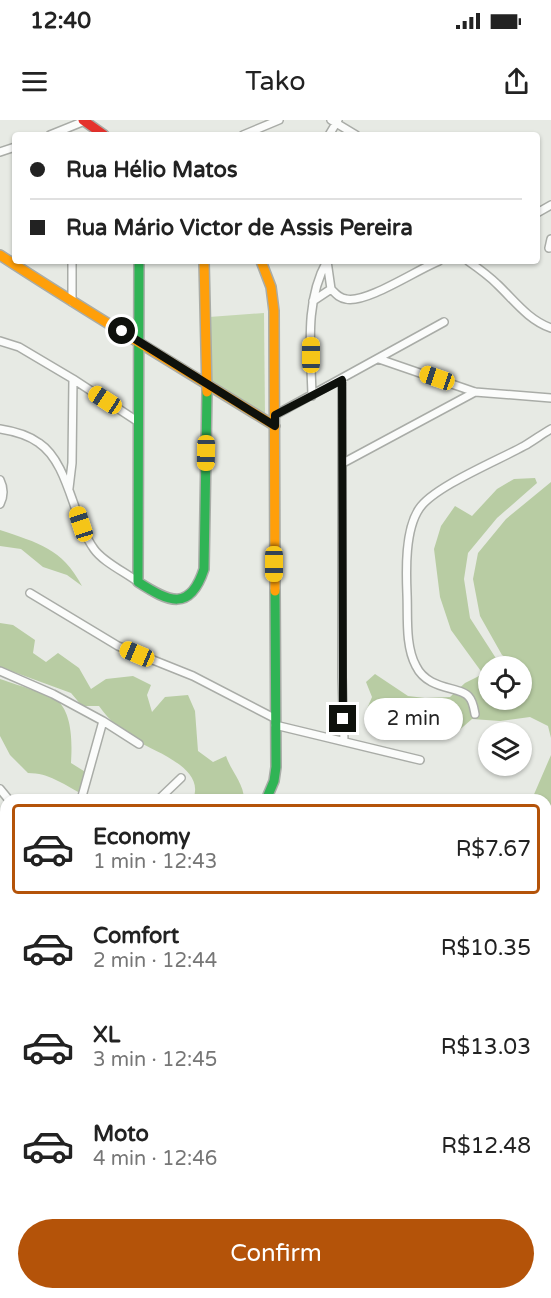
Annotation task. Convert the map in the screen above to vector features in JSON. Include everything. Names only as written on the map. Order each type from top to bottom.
[{"type":"street","points":[[59,132],[85,120],[100,132]]},
{"type":"street","points":[[250,132],[279,120]]},
{"type":"street","points":[[335,121],[352,132]]},
{"type":"street","points":[[72,127],[72,132]]},
{"type":"street","points":[[549,248],[551,239]]},
{"type":"street","points":[[14,264],[275,426]]},
{"type":"street","points":[[72,264],[72,302]]},
{"type":"street","points":[[138,582],[139,264]]},
{"type":"street","points":[[0,429],[14,432],[39,443],[52,456],[69,488],[81,524],[95,551],[166,599],[189,598],[197,590],[204,569],[207,384],[204,264]]},
{"type":"street","points":[[262,264],[271,287],[274,311],[275,774],[268,794]]},
{"type":"street","points":[[312,396],[311,314],[320,274],[325,264]]},
{"type":"street","points":[[327,264],[331,289],[338,296],[346,299],[363,298],[433,264]]},
{"type":"street","points":[[472,264],[495,282],[539,324],[551,328]]},
{"type":"street","points":[[313,301],[331,289]]},
{"type":"street","points":[[275,415],[444,322]]},
{"type":"street","points":[[0,341],[19,347],[137,421]]},
{"type":"street","points":[[379,359],[475,392],[551,398]]},
{"type":"street","points":[[69,488],[72,463],[73,379]]},
{"type":"street","points":[[342,380],[344,741]]},
{"type":"street","points":[[343,463],[475,392]]},
{"type":"street","points":[[475,714],[470,697],[465,693],[441,687],[427,680],[416,668],[410,650],[407,602],[407,563],[412,529],[418,510],[434,494],[551,429]]},
{"type":"street","points":[[0,480],[3,486],[3,499],[0,504]]},
{"type":"street","points":[[30,593],[118,645],[193,676],[275,722],[420,760]]},
{"type":"street","points":[[0,671],[53,694],[103,721],[138,744]]},
{"type":"street","points":[[83,794],[103,721]]},
{"type":"street","points":[[164,794],[181,778]]},
{"type":"green space","points":[[264,313],[265,417],[211,382],[209,317]]},
{"type":"green space","points":[[535,478],[537,483],[497,518],[468,553],[464,579],[470,618],[494,656],[478,656],[478,667],[451,630],[440,597],[434,549],[441,526],[455,506],[472,516],[497,489],[514,479]]},
{"type":"green space","points":[[551,482],[551,738],[548,726],[530,717],[500,721],[472,719],[456,733],[392,726],[371,720],[366,711],[372,697],[366,682],[375,674],[408,696],[425,698],[450,697],[465,683],[478,676],[478,710],[532,710],[532,656],[502,655],[480,616],[473,579],[478,553],[506,519]]},
{"type":"green space","points":[[0,530],[37,543],[57,555],[66,563],[82,586],[67,575],[43,567],[21,549],[0,546]]},
{"type":"green space","points":[[0,623],[13,625],[35,640],[33,653],[46,662],[58,653],[79,668],[91,689],[106,679],[133,676],[151,685],[147,695],[152,712],[165,697],[188,695],[195,711],[198,751],[213,762],[226,756],[243,794],[194,794],[195,788],[186,770],[126,733],[99,706],[82,706],[71,693],[0,667]]},
{"type":"green space","points":[[0,679],[53,698],[62,706],[69,721],[71,763],[87,773],[80,793],[49,777],[28,773],[10,755],[0,736]]},
{"type":"green space","points":[[551,755],[551,794],[534,794]]},
{"type":"traffic: fast","points":[[139,264],[138,582],[169,598],[185,597],[192,592],[204,569],[207,392]]},
{"type":"traffic: fast","points":[[269,794],[274,781],[276,767],[275,591]]},
{"type":"traffic: slow","points":[[0,255],[12,263]]},
{"type":"traffic: slow","points":[[14,264],[275,426]]},
{"type":"traffic: slow","points":[[204,264],[207,392]]},
{"type":"traffic: slow","points":[[262,264],[271,287],[274,311],[275,591]]},
{"type":"traffic: jam","points":[[83,120],[100,132]]},
{"type":"route","points":[[122,331],[275,426],[275,415],[342,380],[343,719]]}]
